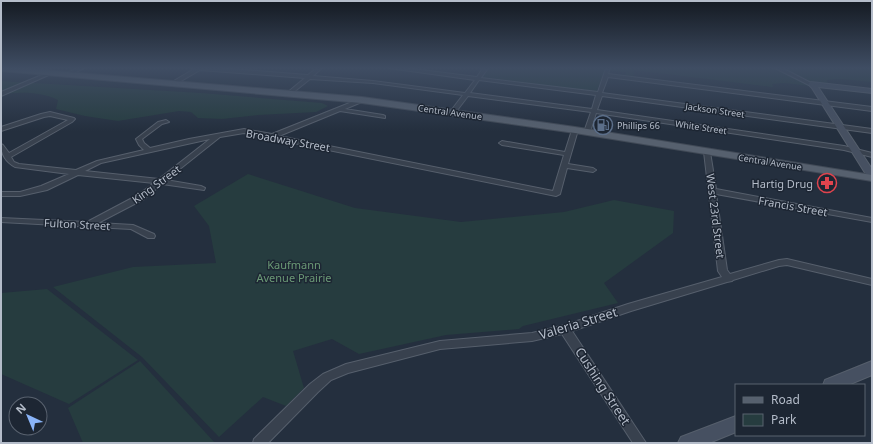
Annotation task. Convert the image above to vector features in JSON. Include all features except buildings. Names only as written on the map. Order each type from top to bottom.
[{"type":"main road","name":"Central Avenue","points":[[240,89],[362,100],[453,112],[872,177]]},
{"type":"street","points":[[1,94],[14,89]]},
{"type":"street","points":[[290,93],[295,89]]},
{"type":"street","name":"White Street","points":[[425,89],[594,111],[856,151],[872,155]]},
{"type":"street","points":[[453,112],[470,89]]},
{"type":"street","name":"Jackson Street","points":[[557,89],[872,131]]},
{"type":"street","points":[[587,132],[602,89]]},
{"type":"street","points":[[710,89],[872,109]]},
{"type":"street","points":[[817,89],[872,177]]},
{"type":"street","points":[[852,89],[872,91]]},
{"type":"street","points":[[273,136],[362,100]]},
{"type":"street","points":[[338,109],[383,117]]},
{"type":"street","points":[[1,129],[50,114],[72,119],[8,156]]},
{"type":"street","points":[[148,150],[141,144],[140,139],[160,123],[166,122]]},
{"type":"street","points":[[575,130],[564,165],[593,170]]},
{"type":"street","name":"Broadway Street","points":[[1,194],[20,194],[44,188],[95,164],[148,150],[220,135],[252,132],[556,194],[564,165]]},
{"type":"street","name":"King Street","points":[[88,225],[141,197],[220,135]]},
{"type":"street","points":[[502,143],[567,154]]},
{"type":"street","points":[[1,146],[12,163],[17,166],[162,182],[201,188]]},
{"type":"street","name":"West 23rd Street","points":[[707,152],[714,191],[723,271],[729,279]]},
{"type":"street","name":"Francis Street","points":[[714,191],[872,220]]},
{"type":"street","name":"Fulton Street","points":[[1,220],[133,227],[151,236]]},
{"type":"street","name":"Valeria Street","points":[[259,443],[327,376],[346,369],[440,345],[532,336],[565,329],[628,308],[779,263],[787,262],[872,282]]},
{"type":"street","name":"Cushing Street","points":[[565,329],[640,443]]},
{"type":"street","points":[[833,384],[872,368]]},
{"type":"street","points":[[687,443],[735,424]]},
{"type":"green space","points":[[1,89],[130,89],[322,103],[328,106],[316,112],[258,115],[222,119],[198,118],[191,112],[179,111],[118,121],[85,116],[56,109],[58,100],[45,95],[15,93],[1,95]]},
{"type":"green space","points":[[560,89],[598,89],[596,93]]},
{"type":"green space","name":"Kaufmann Avenue Prairie","points":[[248,174],[355,208],[461,222],[564,212],[614,200],[674,211],[673,233],[604,283],[618,303],[523,326],[519,329],[446,335],[359,354],[332,339],[293,351],[304,388],[286,406],[263,397],[219,437],[142,357],[53,287],[133,267],[216,263],[209,226],[194,206]]},
{"type":"green space","points":[[47,289],[138,360],[69,404],[1,374],[1,293]]},
{"type":"green space","points":[[140,361],[215,443],[83,443],[68,408]]},
{"type":"place","name":"Phillips 66","points":[[603,125]]},
{"type":"place","name":"Hartig Drug","points":[[827,183]]}]
